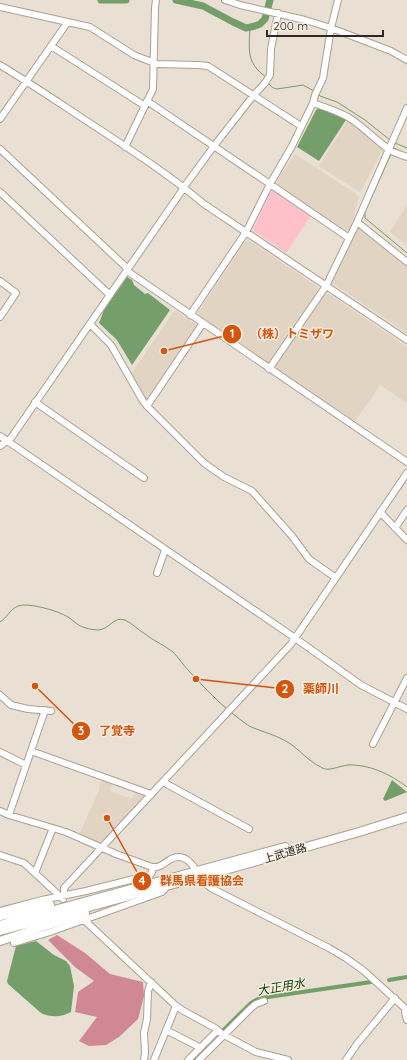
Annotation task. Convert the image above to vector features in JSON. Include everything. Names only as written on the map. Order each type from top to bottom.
[{"type":"highway","name":"上武道路","points":[[0,931],[140,890],[165,886],[199,874],[370,824],[407,811]]},
{"type":"highway","name":"上武道路","points":[[0,925],[140,890],[359,832],[407,817]]},
{"type":"highway","points":[[0,916],[68,902],[114,890],[140,890]]},
{"type":"highway","points":[[0,941],[128,899],[140,890]]},
{"type":"street","points":[[125,146],[153,89],[154,8],[156,0]]},
{"type":"street","points":[[225,0],[331,28],[390,51],[407,60]]},
{"type":"street","points":[[190,315],[246,232],[313,103],[323,78],[331,28],[338,0]]},
{"type":"street","points":[[0,7],[90,27],[134,55],[153,63],[208,66],[301,126]]},
{"type":"street","points":[[0,446],[8,441],[184,187],[267,79],[278,13]]},
{"type":"street","points":[[0,119],[67,23]]},
{"type":"street","points":[[51,46],[214,146],[349,238]]},
{"type":"street","points":[[0,65],[125,146],[184,187],[204,204],[407,340]]},
{"type":"street","points":[[313,103],[348,117],[389,149],[407,157]]},
{"type":"street","points":[[269,369],[326,286],[357,222],[407,110]]},
{"type":"street","points":[[0,149],[127,270],[190,315],[407,462]]},
{"type":"street","points":[[0,192],[110,295]]},
{"type":"street","points":[[357,222],[407,262]]},
{"type":"street","points":[[0,281],[16,293],[0,317]]},
{"type":"street","points":[[147,406],[203,323]]},
{"type":"street","points":[[90,324],[111,345],[147,406],[204,463],[224,477],[252,491],[292,536],[309,559],[336,578]]},
{"type":"street","points":[[35,402],[144,478]]},
{"type":"street","points":[[0,436],[295,638],[361,685],[407,709]]},
{"type":"street","points":[[62,897],[64,888],[263,675],[295,638],[407,472]]},
{"type":"street","points":[[395,528],[407,510]]},
{"type":"street","points":[[380,512],[407,540]]},
{"type":"street","points":[[157,573],[165,550]]},
{"type":"street","points":[[373,744],[407,678]]},
{"type":"street","points":[[0,695],[11,705],[28,709],[48,711],[31,751],[9,815]]},
{"type":"street","points":[[31,751],[151,795]]},
{"type":"street","points":[[0,752],[26,765]]},
{"type":"street","points":[[163,782],[249,829]]},
{"type":"street","points":[[0,811],[66,832],[116,854],[153,867],[161,866],[174,858],[182,858],[190,862],[211,888],[329,948],[364,971],[406,1009],[405,1012],[407,1020]]},
{"type":"street","points":[[35,873],[53,828]]},
{"type":"street","points":[[0,855],[24,863],[62,897]]},
{"type":"street","points":[[0,911],[150,875],[153,867]]},
{"type":"street","points":[[14,943],[50,932],[83,918],[162,892],[165,886]]},
{"type":"street","points":[[83,918],[176,1006],[256,1052],[288,1060]]},
{"type":"street","points":[[144,1060],[144,1033],[147,1019],[148,991],[151,982]]},
{"type":"street","points":[[346,1060],[357,1044],[395,998]]},
{"type":"street","points":[[188,1060],[199,1047],[221,1033],[256,1004],[264,1001]]},
{"type":"street","points":[[154,1060],[176,1006]]},
{"type":"street","points":[[166,1030],[199,1047]]},
{"type":"street","points":[[200,1060],[221,1033]]},
{"type":"shaded area","points":[[319,108],[346,120],[319,161],[297,147],[316,110]]},
{"type":"shaded area","points":[[348,120],[382,148],[382,151],[360,192],[319,166]]},
{"type":"shaded area","points":[[295,154],[359,196],[355,215],[349,230],[344,232],[278,187],[277,181]]},
{"type":"shaded area","points":[[275,189],[312,214],[286,253],[254,231],[254,227],[272,190]]},
{"type":"shaded area","points":[[407,205],[407,245],[390,232]]},
{"type":"shaded area","points":[[359,226],[407,266],[407,333],[333,284],[333,278],[357,227]]},
{"type":"shaded area","points":[[250,241],[318,287],[319,293],[270,363],[267,364],[197,316],[245,242]]},
{"type":"shaded area","points":[[127,277],[132,280],[134,285],[145,294],[148,293],[170,310],[132,365],[117,340],[99,323],[104,310]]},
{"type":"shaded area","points":[[329,294],[407,347],[407,403],[380,385],[354,423],[275,370],[274,366],[323,295]]},
{"type":"shaded area","points":[[175,310],[197,325],[197,327],[148,401],[146,401],[131,374]]},
{"type":"shaded area","points":[[103,777],[113,781],[110,791],[131,799],[136,790],[149,794],[101,844],[79,835],[100,788],[99,787]]},
{"type":"shaded area","points":[[392,780],[407,792],[385,801],[383,799]]},
{"type":"shaded area","points":[[57,935],[85,953],[110,974],[143,982],[144,996],[138,1019],[119,1037],[106,1045],[89,1046],[79,1041],[97,1017],[75,1012],[78,992],[94,981],[75,967],[48,940]]},
{"type":"shaded area","points":[[36,941],[54,955],[66,961],[70,966],[74,986],[71,1012],[68,1014],[53,1016],[41,1013],[8,984],[7,981],[16,946]]},
{"type":"waterway","points":[[101,0],[126,0]]},
{"type":"waterway","points":[[176,0],[203,6],[246,28],[260,24],[265,19],[270,0]]},
{"type":"waterway","points":[[250,27],[250,55],[255,67],[266,77]]},
{"type":"waterway","points":[[268,82],[271,87],[277,89],[303,85],[314,91]]},
{"type":"waterway","points":[[318,94],[337,102],[365,120],[390,140]]},
{"type":"waterway","points":[[395,143],[407,148]]},
{"type":"waterway","points":[[391,154],[365,212],[365,218],[407,253]]},
{"type":"waterway","points":[[0,622],[15,607],[23,605],[36,606],[58,612],[81,626],[93,630],[105,628],[117,620],[125,620],[173,652],[203,686],[228,710]]},
{"type":"waterway","points":[[232,713],[249,726],[289,743],[312,762],[325,769],[347,765],[363,766],[386,774],[407,787]]},
{"type":"waterway","name":"大正用水","points":[[389,980],[407,977]]},
{"type":"waterway","name":"大正用水","points":[[193,1060],[251,1003],[258,999],[371,982]]},
{"type":"place","name":"（株）トミザワ","points":[[164,351]]},
{"type":"place","name":"薬師川","points":[[196,679]]},
{"type":"place","name":"了覚寺","points":[[35,686]]},
{"type":"place","name":"群馬県看護協会","points":[[107,818]]}]
